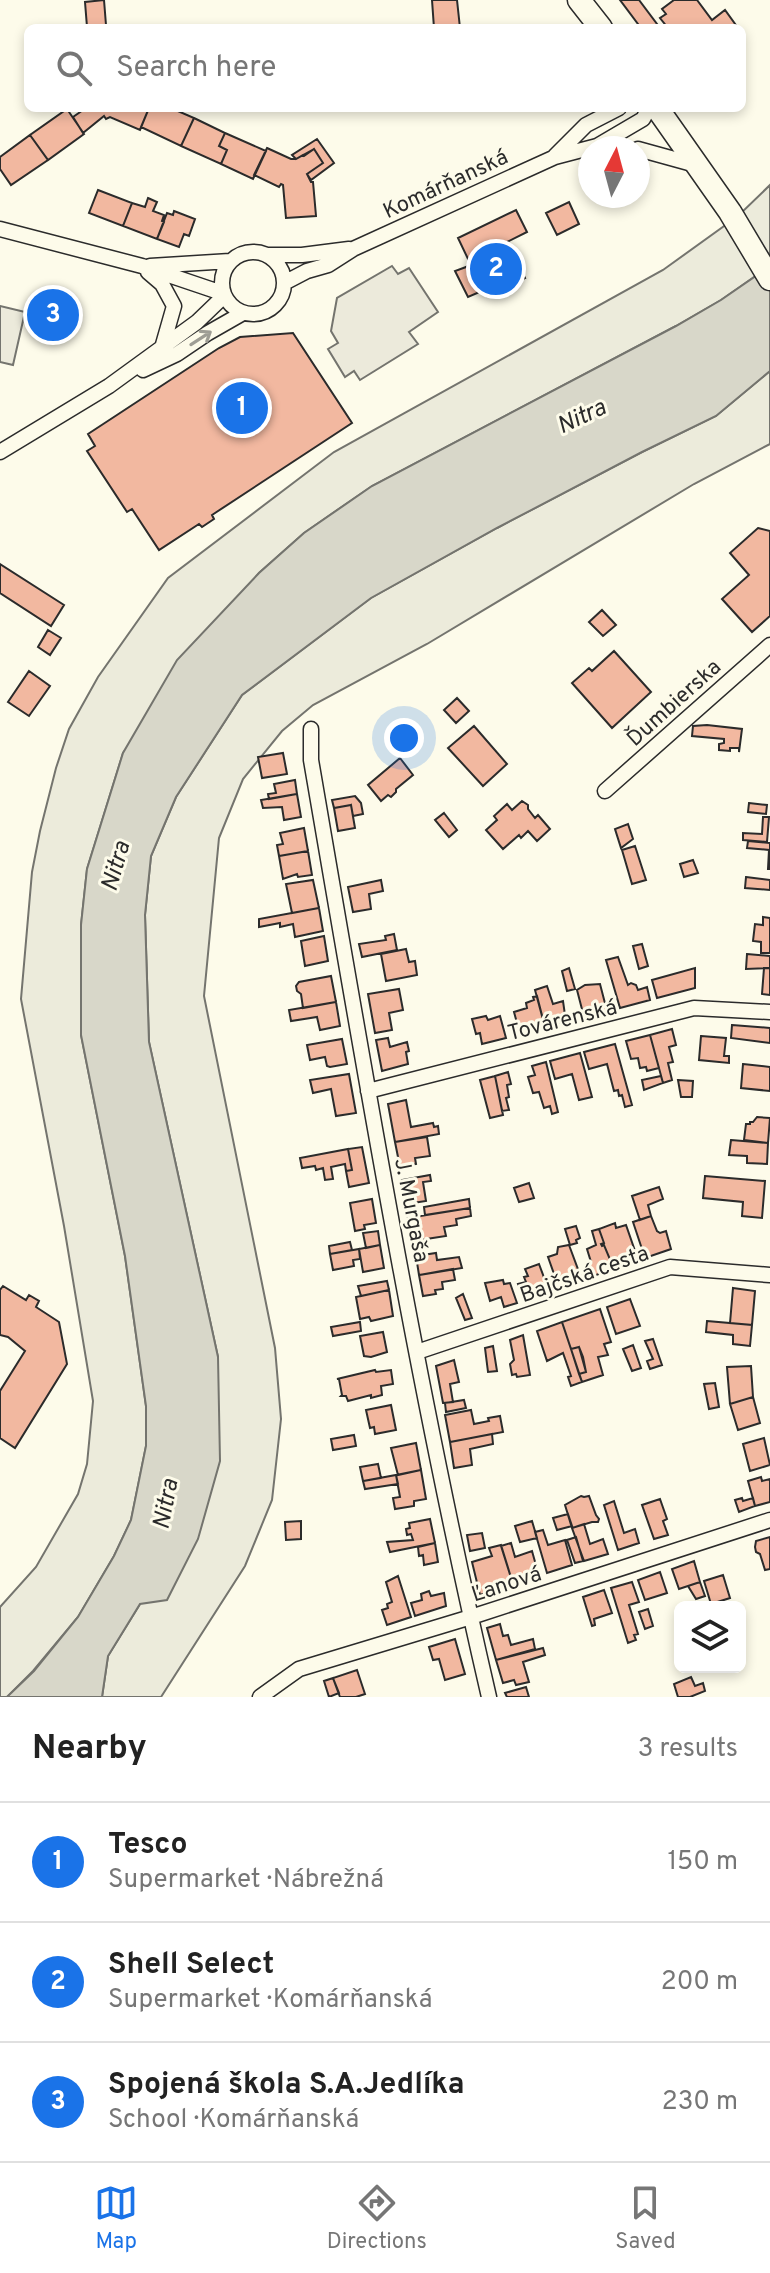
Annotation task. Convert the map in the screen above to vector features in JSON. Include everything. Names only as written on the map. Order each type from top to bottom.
[{"type":"main road","points":[[579,0],[597,24]]},
{"type":"main road","points":[[660,112],[737,224],[770,279]]},
{"type":"street","points":[[586,125],[591,112]]},
{"type":"street","points":[[555,157],[586,125],[611,112]]},
{"type":"street","points":[[614,136],[643,119],[647,112]]},
{"type":"street","points":[[555,157],[578,151]]},
{"type":"street","points":[[650,152],[697,165]]},
{"type":"street","name":"Komárňanská","points":[[284,283],[555,157]]},
{"type":"street","name":"Komárňanská","points":[[0,229],[142,266],[223,294],[235,310],[243,313]]},
{"type":"street","name":"Komárňanská","points":[[142,266],[230,261],[244,253],[302,255],[353,249]]},
{"type":"street","points":[[109,386],[177,354],[243,313],[253,315],[272,308],[279,301],[284,283],[280,267],[268,255]]},
{"type":"street","points":[[0,452],[109,386],[197,322],[223,294],[222,276],[230,261]]},
{"type":"street","points":[[142,266],[162,284],[174,306],[162,348]]},
{"type":"street","name":"Ďumbierska","points":[[605,791],[770,645]]},
{"type":"street","name":"J. Murgaša","points":[[311,729],[311,760],[368,1091],[417,1352],[489,1697]]},
{"type":"street","name":"Továrenská","points":[[368,1091],[694,1008],[770,1012]]},
{"type":"street","name":"Bajčská cesta","points":[[417,1352],[670,1267],[770,1275]]},
{"type":"street","name":"Ľanová","points":[[260,1697],[299,1669],[770,1520]]},
{"type":"shaded area","points":[[770,185],[770,266],[676,326],[372,486],[304,533],[259,573],[123,753],[87,869],[81,925],[81,1035],[125,1256],[146,1406],[146,1446],[131,1520],[114,1556],[78,1617],[33,1671],[7,1697],[0,1697],[0,1607],[36,1567],[78,1494],[87,1464],[93,1401],[21,999],[32,872],[56,768],[69,729],[98,677],[168,578],[334,452],[663,270],[738,216]]},
{"type":"shaded area","points":[[392,266],[398,274],[409,268],[438,312],[409,332],[418,344],[360,380],[354,371],[345,377],[328,349],[338,343],[331,331],[337,298]]},
{"type":"shaded area","points":[[0,306],[25,312],[13,365],[0,362]]},
{"type":"shaded area","points":[[770,371],[770,444],[694,484],[427,644],[313,705],[282,731],[243,779],[219,838],[204,996],[275,1348],[281,1419],[272,1500],[245,1566],[161,1697],[102,1697],[108,1656],[140,1604],[218,1357],[149,1042],[145,915],[151,856],[176,797],[242,695],[371,598],[497,528],[716,416]]},
{"type":"water","name":"Nitra","points":[[770,266],[770,371],[716,416],[497,528],[371,598],[242,695],[176,797],[151,856],[145,915],[149,1042],[218,1357],[220,1461],[198,1539],[167,1600],[140,1604],[108,1656],[102,1697],[7,1697],[34,1671],[78,1617],[114,1556],[131,1520],[146,1446],[146,1406],[125,1256],[81,1035],[81,925],[87,869],[123,753],[177,660],[259,573],[304,533],[372,486],[676,326]]},
{"type":"building","points":[[104,0],[106,24],[87,24],[85,2]]},
{"type":"building","points":[[432,0],[457,0],[460,24],[434,24]]},
{"type":"building","points":[[620,0],[639,0],[657,24],[638,24]]},
{"type":"building","points":[[674,0],[697,0],[712,20],[725,10],[735,24],[665,24],[660,18],[666,14],[662,9]]},
{"type":"building","points":[[63,112],[69,112],[84,134],[48,160],[30,135]]},
{"type":"building","points":[[80,112],[147,112],[140,130],[104,116],[83,133],[73,117]]},
{"type":"building","points":[[147,112],[180,112],[194,118],[181,146],[141,127]]},
{"type":"building","points":[[194,118],[225,133],[219,146],[227,150],[221,164],[181,146]]},
{"type":"building","points":[[225,133],[266,151],[253,179],[221,164],[227,150],[219,146]]},
{"type":"building","points":[[30,135],[48,160],[11,185],[0,169],[0,157]]},
{"type":"building","points":[[317,139],[334,163],[311,180],[307,174],[323,163],[314,149],[296,159],[292,155]]},
{"type":"building","points":[[267,148],[291,159],[304,156],[314,149],[323,163],[307,174],[313,182],[316,216],[286,218],[283,185],[279,187],[254,175]]},
{"type":"building","points":[[98,190],[132,203],[123,226],[89,213]]},
{"type":"building","points":[[148,198],[157,202],[153,211],[164,215],[157,239],[123,226],[132,203],[145,207]]},
{"type":"building","points":[[569,202],[579,224],[557,235],[546,213]]},
{"type":"building","points":[[516,210],[527,232],[507,242],[513,255],[484,269],[478,257],[469,261],[458,238]]},
{"type":"building","points":[[174,211],[195,219],[189,236],[184,234],[179,247],[157,239],[167,213],[173,215]]},
{"type":"building","points":[[513,255],[525,278],[487,296],[484,290],[468,297],[455,271],[472,262],[477,272]]},
{"type":"building","points":[[293,333],[352,423],[212,515],[214,519],[202,527],[199,524],[159,550],[132,509],[127,512],[87,451],[95,446],[88,434],[240,337]]},
{"type":"building","points":[[758,528],[770,531],[770,616],[752,632],[722,599],[749,575],[730,553]]},
{"type":"building","points":[[0,564],[64,605],[51,626],[0,593]]},
{"type":"building","points":[[602,610],[616,625],[603,636],[589,622]]},
{"type":"building","points":[[48,630],[61,638],[50,655],[38,647]]},
{"type":"building","points":[[614,651],[651,692],[612,728],[572,683],[589,668],[592,671]]},
{"type":"building","points":[[29,671],[50,686],[29,716],[8,702]]},
{"type":"building","points":[[457,698],[469,711],[456,723],[444,710]]},
{"type":"building","points":[[474,726],[507,764],[483,786],[448,748]]},
{"type":"building","points":[[693,726],[742,729],[739,752],[739,748],[719,750],[719,744],[724,743],[724,739],[692,736]]},
{"type":"building","points":[[283,753],[287,774],[262,778],[258,757]]},
{"type":"building","points":[[400,758],[413,775],[391,797],[388,795],[381,801],[368,785]]},
{"type":"building","points":[[295,780],[297,794],[269,799],[268,794],[276,793],[274,784]]},
{"type":"building","points":[[297,794],[301,817],[284,820],[282,807],[263,808],[261,800]]},
{"type":"building","points":[[355,796],[361,803],[363,814],[353,816],[351,805],[334,808],[332,800]]},
{"type":"building","points":[[522,801],[535,818],[538,815],[550,829],[537,841],[528,831],[503,849],[486,830],[497,820],[494,816],[507,804],[512,810]]},
{"type":"building","points":[[749,803],[767,805],[766,814],[748,812]]},
{"type":"building","points":[[351,805],[355,828],[338,831],[334,808]]},
{"type":"building","points":[[444,813],[457,830],[449,837],[435,820]]},
{"type":"building","points":[[763,817],[769,817],[767,842],[743,840],[743,833],[762,834]]},
{"type":"building","points":[[628,824],[633,839],[621,848],[615,829]]},
{"type":"building","points":[[304,828],[308,851],[279,856],[277,845],[283,844],[280,833]]},
{"type":"building","points":[[748,841],[770,843],[770,869],[769,850],[747,848]]},
{"type":"building","points":[[635,846],[646,880],[632,884],[622,850]]},
{"type":"building","points":[[308,851],[312,875],[298,877],[297,874],[283,879],[279,856]]},
{"type":"building","points":[[693,860],[698,873],[684,877],[680,864]]},
{"type":"building","points":[[746,877],[770,880],[770,890],[745,888]]},
{"type":"building","points":[[313,880],[319,908],[292,913],[286,884]]},
{"type":"building","points":[[381,880],[383,891],[369,894],[371,909],[353,912],[348,887]]},
{"type":"building","points":[[319,908],[323,931],[295,937],[293,924],[259,927],[259,919]]},
{"type":"building","points":[[763,917],[770,918],[770,953],[761,953],[761,942],[753,941],[755,924],[763,925]]},
{"type":"building","points":[[394,934],[397,950],[362,957],[359,944],[386,940],[385,936]]},
{"type":"building","points":[[324,936],[328,961],[305,966],[301,941]]},
{"type":"building","points":[[642,944],[648,966],[639,969],[633,946]]},
{"type":"building","points":[[406,949],[409,962],[415,961],[417,975],[386,981],[381,954]]},
{"type":"building","points":[[747,954],[770,956],[770,968],[746,969]]},
{"type":"building","points":[[618,957],[628,985],[636,985],[638,990],[647,987],[650,1000],[620,1008],[606,960]]},
{"type":"building","points":[[569,968],[575,989],[567,991],[562,971]]},
{"type":"building","points":[[695,968],[695,988],[657,998],[652,980]]},
{"type":"building","points":[[764,968],[770,968],[770,995],[762,994]]},
{"type":"building","points":[[331,976],[336,1002],[303,1008],[296,986],[299,982]]},
{"type":"building","points":[[600,984],[607,1011],[584,1017],[577,990],[585,985]]},
{"type":"building","points":[[547,986],[553,1004],[563,1001],[566,1022],[545,1027],[535,990]]},
{"type":"building","points":[[399,989],[403,1010],[389,1013],[392,1030],[375,1033],[368,994]]},
{"type":"building","points":[[537,996],[545,1027],[520,1034],[514,1012],[527,1008],[526,1003]]},
{"type":"building","points":[[336,1002],[340,1026],[320,1030],[317,1017],[291,1021],[289,1010]]},
{"type":"building","points":[[486,1016],[488,1020],[500,1016],[506,1038],[482,1044],[472,1019]]},
{"type":"building","points":[[732,1025],[770,1028],[770,1043],[731,1038]]},
{"type":"building","points":[[672,1029],[676,1045],[669,1047],[673,1062],[668,1063],[672,1080],[663,1083],[650,1035]]},
{"type":"building","points":[[650,1035],[659,1068],[647,1071],[646,1067],[640,1068],[638,1058],[631,1059],[626,1041]]},
{"type":"building","points":[[701,1036],[726,1038],[724,1056],[729,1056],[729,1063],[699,1060]]},
{"type":"building","points":[[388,1038],[390,1047],[407,1042],[408,1064],[382,1071],[376,1040]]},
{"type":"building","points":[[342,1039],[347,1064],[330,1067],[325,1057],[310,1060],[307,1045]]},
{"type":"building","points":[[615,1044],[632,1105],[625,1107],[622,1095],[619,1096],[618,1090],[614,1091],[607,1064],[589,1069],[584,1052]]},
{"type":"building","points":[[580,1053],[592,1097],[579,1100],[572,1074],[555,1079],[550,1061]]},
{"type":"building","points":[[546,1062],[558,1112],[552,1114],[550,1106],[544,1108],[539,1092],[533,1093],[528,1077],[535,1075],[532,1066]]},
{"type":"building","points":[[743,1064],[770,1067],[770,1091],[741,1088]]},
{"type":"building","points":[[508,1072],[511,1084],[507,1085],[509,1097],[506,1098],[509,1110],[502,1111],[495,1076]]},
{"type":"building","points":[[349,1074],[356,1113],[336,1116],[331,1089],[313,1093],[310,1080]]},
{"type":"building","points":[[495,1076],[503,1115],[490,1118],[480,1080]]},
{"type":"building","points":[[661,1076],[663,1083],[644,1090],[642,1080]]},
{"type":"building","points":[[678,1080],[693,1081],[692,1097],[681,1097]]},
{"type":"building","points":[[406,1100],[411,1127],[433,1123],[434,1127],[438,1126],[439,1134],[395,1142],[388,1104]]},
{"type":"building","points":[[757,1117],[770,1118],[768,1143],[744,1140],[746,1124]]},
{"type":"building","points":[[427,1137],[430,1156],[415,1158],[416,1164],[400,1167],[395,1142]]},
{"type":"building","points":[[731,1140],[768,1143],[767,1164],[747,1163],[747,1156],[729,1155]]},
{"type":"building","points":[[362,1147],[369,1183],[349,1187],[346,1171],[352,1170],[348,1149]]},
{"type":"building","points":[[348,1149],[352,1170],[346,1171],[345,1164],[331,1167],[333,1179],[325,1180],[323,1168],[302,1168],[300,1158]]},
{"type":"building","points":[[430,1175],[431,1181],[423,1182],[426,1201],[406,1204],[402,1180]]},
{"type":"building","points":[[705,1176],[765,1181],[762,1218],[742,1216],[743,1202],[703,1198]]},
{"type":"building","points":[[529,1183],[534,1198],[519,1202],[514,1188]]},
{"type":"building","points":[[659,1187],[663,1199],[648,1205],[651,1216],[640,1220],[632,1196]]},
{"type":"building","points":[[372,1199],[376,1223],[364,1225],[365,1229],[355,1231],[350,1203]]},
{"type":"building","points":[[469,1199],[470,1208],[425,1215],[424,1207]]},
{"type":"building","points":[[470,1208],[471,1216],[456,1219],[457,1225],[444,1227],[446,1236],[413,1241],[408,1218]]},
{"type":"building","points":[[651,1216],[657,1231],[666,1231],[671,1249],[645,1258],[633,1222]]},
{"type":"building","points":[[615,1223],[616,1228],[626,1225],[635,1251],[630,1253],[633,1262],[614,1269],[601,1244],[604,1243],[599,1229]]},
{"type":"building","points":[[576,1226],[580,1238],[570,1245],[565,1229]]},
{"type":"building","points":[[599,1229],[604,1243],[601,1244],[614,1269],[590,1277],[586,1264],[591,1262],[587,1249],[596,1245],[592,1231]]},
{"type":"building","points":[[378,1231],[380,1245],[366,1248],[363,1233]]},
{"type":"building","points":[[350,1242],[352,1250],[330,1254],[329,1246]]},
{"type":"building","points":[[380,1245],[384,1268],[363,1272],[359,1249]]},
{"type":"building","points":[[569,1245],[582,1280],[559,1288],[548,1257],[557,1254],[558,1247]]},
{"type":"building","points":[[359,1249],[360,1259],[353,1260],[354,1266],[333,1270],[330,1254]]},
{"type":"building","points":[[436,1253],[437,1260],[459,1257],[462,1268],[419,1275],[416,1256]]},
{"type":"building","points":[[539,1264],[549,1291],[524,1300],[518,1284],[526,1282],[524,1277],[528,1276],[525,1269]]},
{"type":"building","points":[[453,1269],[455,1280],[442,1282],[443,1289],[435,1290],[436,1294],[423,1296],[419,1275]]},
{"type":"building","points":[[503,1280],[504,1284],[510,1283],[517,1303],[504,1307],[501,1297],[490,1301],[485,1283]]},
{"type":"building","points":[[387,1281],[389,1290],[361,1296],[358,1286]]},
{"type":"building","points":[[3,1286],[26,1300],[29,1295],[39,1301],[36,1307],[59,1322],[67,1364],[15,1448],[0,1438],[0,1391],[25,1351],[8,1337],[0,1335],[0,1290]]},
{"type":"building","points":[[733,1288],[755,1291],[752,1325],[730,1323]]},
{"type":"building","points":[[389,1290],[393,1316],[371,1321],[369,1317],[360,1319],[356,1297]]},
{"type":"building","points":[[463,1294],[472,1318],[465,1320],[456,1298]]},
{"type":"building","points":[[630,1299],[640,1326],[616,1334],[607,1307]]},
{"type":"building","points":[[600,1309],[611,1342],[604,1344],[608,1355],[598,1357],[603,1375],[582,1382],[579,1374],[586,1372],[583,1357],[579,1347],[571,1349],[562,1322]]},
{"type":"building","points":[[707,1321],[752,1325],[750,1346],[733,1344],[733,1335],[706,1332]]},
{"type":"building","points":[[360,1322],[361,1331],[333,1336],[331,1327]]},
{"type":"building","points":[[562,1322],[582,1382],[571,1386],[563,1353],[547,1361],[537,1331]]},
{"type":"building","points":[[383,1332],[387,1352],[364,1356],[360,1336]]},
{"type":"building","points":[[523,1335],[530,1375],[517,1377],[516,1374],[512,1375],[510,1364],[514,1360],[510,1340]]},
{"type":"building","points":[[653,1339],[662,1365],[650,1369],[647,1361],[653,1359],[645,1341]]},
{"type":"building","points":[[633,1345],[641,1368],[632,1371],[623,1349]]},
{"type":"building","points":[[493,1346],[497,1371],[488,1372],[485,1348]]},
{"type":"building","points":[[579,1347],[586,1372],[579,1374],[571,1349]]},
{"type":"building","points":[[454,1360],[459,1382],[450,1384],[453,1402],[443,1403],[436,1366]]},
{"type":"building","points":[[751,1366],[753,1397],[730,1404],[727,1367]]},
{"type":"building","points":[[375,1370],[391,1370],[393,1384],[381,1386],[382,1395],[348,1401],[346,1396],[341,1396],[337,1379]]},
{"type":"building","points":[[715,1383],[719,1407],[709,1409],[704,1384]]},
{"type":"building","points":[[753,1397],[760,1423],[738,1430],[730,1404]]},
{"type":"building","points":[[464,1400],[466,1408],[446,1412],[445,1403]]},
{"type":"building","points":[[391,1405],[396,1430],[375,1434],[374,1427],[370,1428],[366,1410]]},
{"type":"building","points":[[471,1410],[474,1424],[500,1416],[503,1432],[450,1442],[445,1415]]},
{"type":"building","points":[[492,1434],[493,1444],[470,1449],[472,1465],[454,1468],[450,1442]]},
{"type":"building","points":[[354,1435],[356,1446],[333,1450],[331,1439]]},
{"type":"building","points":[[764,1438],[770,1465],[750,1471],[743,1444]]},
{"type":"building","points":[[416,1443],[421,1470],[398,1475],[391,1448]]},
{"type":"building","points":[[378,1464],[381,1478],[363,1481],[360,1467]]},
{"type":"building","points":[[421,1470],[426,1499],[414,1501],[414,1506],[395,1509],[393,1498],[400,1497],[396,1475]]},
{"type":"building","points":[[396,1475],[398,1484],[365,1489],[363,1481]]},
{"type":"building","points":[[761,1477],[762,1481],[770,1479],[770,1502],[755,1506],[748,1481]]},
{"type":"building","points":[[581,1496],[589,1496],[599,1519],[598,1522],[572,1528],[565,1505]]},
{"type":"building","points":[[742,1498],[743,1501],[753,1498],[755,1506],[739,1512],[735,1500]]},
{"type":"building","points":[[660,1499],[667,1519],[663,1521],[668,1535],[654,1539],[642,1505]]},
{"type":"building","points":[[614,1501],[624,1533],[635,1529],[639,1543],[618,1550],[604,1505]]},
{"type":"building","points":[[568,1514],[572,1526],[557,1530],[553,1518]]},
{"type":"building","points":[[430,1519],[435,1543],[390,1552],[387,1542],[413,1540],[411,1534],[407,1535],[409,1523]]},
{"type":"building","points":[[301,1521],[301,1539],[286,1540],[285,1522]]},
{"type":"building","points":[[532,1521],[537,1538],[520,1542],[515,1526]]},
{"type":"building","points":[[584,1524],[590,1544],[603,1539],[608,1554],[584,1561],[572,1528]]},
{"type":"building","points":[[543,1530],[548,1545],[565,1540],[572,1565],[547,1573],[535,1532]]},
{"type":"building","points":[[482,1533],[485,1548],[470,1551],[467,1535]]},
{"type":"building","points":[[576,1537],[583,1561],[575,1563],[567,1540]]},
{"type":"building","points":[[770,1537],[770,1569],[765,1570],[755,1547],[756,1541]]},
{"type":"building","points":[[435,1543],[438,1562],[424,1565],[418,1547]]},
{"type":"building","points":[[511,1543],[515,1557],[532,1551],[539,1576],[513,1584],[501,1546]]},
{"type":"building","points":[[501,1545],[513,1584],[480,1595],[472,1562],[492,1556],[489,1548]]},
{"type":"building","points":[[694,1561],[700,1582],[679,1589],[672,1569]]},
{"type":"building","points":[[660,1572],[667,1593],[645,1600],[638,1580]]},
{"type":"building","points":[[723,1575],[730,1598],[710,1601],[704,1581]]},
{"type":"building","points":[[398,1576],[411,1617],[387,1625],[382,1610],[392,1602],[386,1582]]},
{"type":"building","points":[[632,1582],[639,1602],[629,1605],[638,1634],[634,1635],[636,1640],[628,1643],[611,1588]]},
{"type":"building","points":[[700,1582],[705,1596],[696,1599],[688,1586]]},
{"type":"building","points":[[604,1590],[612,1613],[594,1619],[595,1625],[592,1626],[583,1597]]},
{"type":"building","points":[[429,1591],[431,1596],[444,1593],[446,1606],[415,1616],[411,1603],[422,1600],[421,1594]]},
{"type":"building","points":[[648,1609],[653,1626],[645,1629],[639,1612]]},
{"type":"building","points":[[500,1624],[503,1636],[508,1635],[511,1645],[533,1639],[535,1649],[496,1660],[487,1628]]},
{"type":"building","points":[[455,1639],[465,1674],[445,1680],[439,1659],[433,1660],[429,1647]]},
{"type":"building","points":[[543,1648],[545,1655],[523,1662],[529,1682],[516,1685],[514,1680],[503,1683],[496,1660]]},
{"type":"building","points":[[357,1670],[365,1694],[340,1697],[333,1678]]},
{"type":"building","points":[[691,1677],[695,1686],[703,1683],[705,1691],[690,1697],[678,1697],[674,1684]]},
{"type":"building","points":[[333,1678],[339,1693],[329,1697],[324,1681]]},
{"type":"building","points":[[526,1687],[529,1697],[507,1697],[505,1693]]},
{"type":"place","name":"Shell Select","points":[[496,269]]},
{"type":"place","name":"Spojená škola S.A.Jedlíka","points":[[53,315]]},
{"type":"place","name":"Tesco","points":[[242,408]]}]
